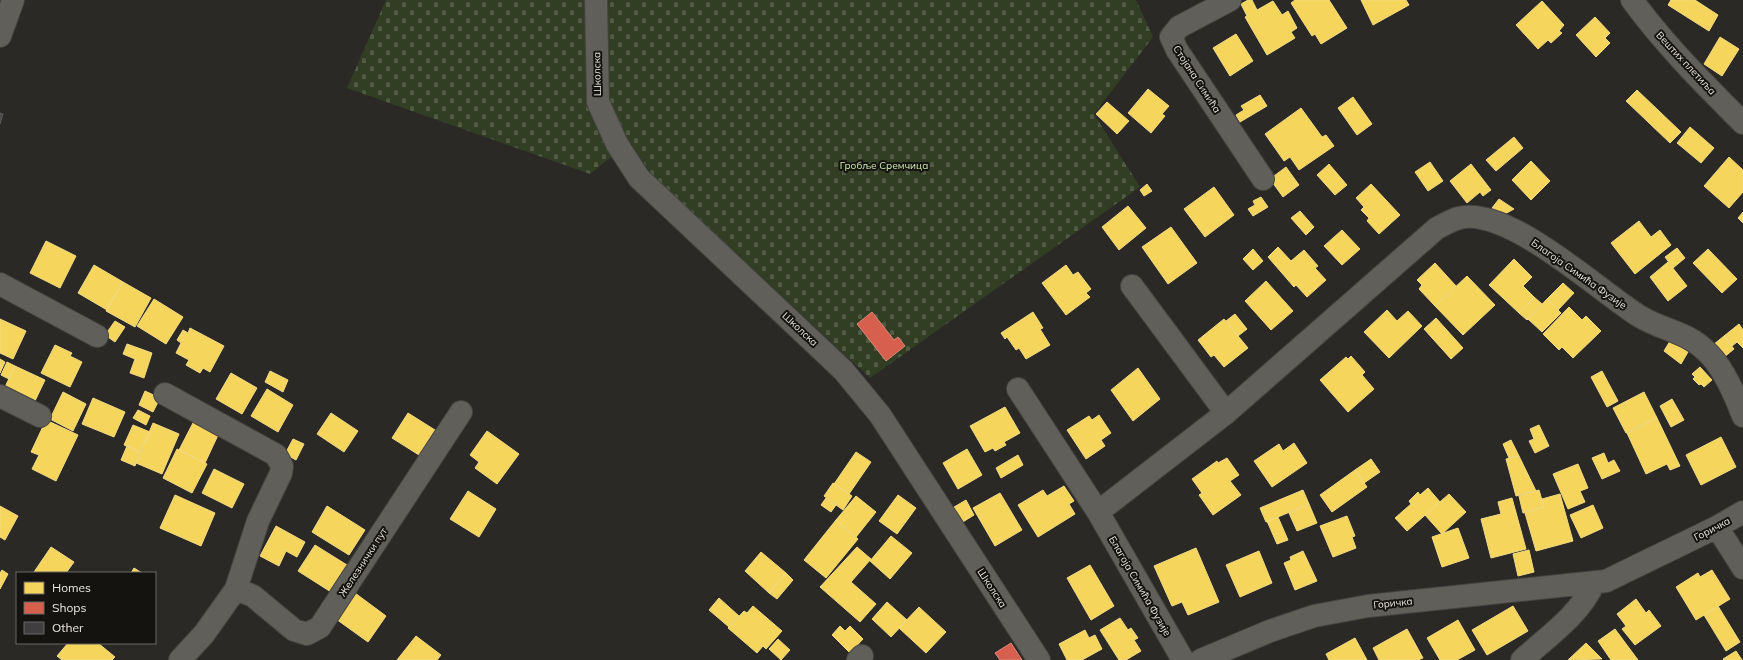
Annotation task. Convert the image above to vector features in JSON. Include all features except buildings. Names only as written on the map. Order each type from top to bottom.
[{"type":"street","points":[[0,36],[13,0]]},
{"type":"street","name":"Школска","points":[[596,0],[598,102],[616,144],[640,178],[843,370],[864,394],[913,464],[1039,660]]},
{"type":"street","name":"Стојана Симића","points":[[1230,0],[1179,27],[1171,37],[1263,179]]},
{"type":"street","name":"Вештих плетиља","points":[[1632,0],[1664,41],[1743,124]]},
{"type":"street","name":"Благоја Симића Фузије","points":[[1098,512],[1226,413],[1437,228],[1460,218],[1479,218],[1501,224],[1533,240],[1647,321],[1691,338],[1710,355],[1722,372],[1743,416]]},
{"type":"street","points":[[0,284],[97,336]]},
{"type":"street","points":[[1132,286],[1226,413]]},
{"type":"street","name":"Благоја Симића Фузије","points":[[1018,389],[1098,512],[1183,660]]},
{"type":"street","points":[[165,394],[276,455],[282,466],[281,473],[258,521],[236,589],[204,634],[180,660]]},
{"type":"street","points":[[0,396],[40,416]]},
{"type":"street","name":"Железнички пут","points":[[236,589],[253,596],[294,630],[307,634],[320,627],[461,412]]},
{"type":"street","name":"Горичка","points":[[1201,660],[1270,631],[1314,616],[1368,606],[1606,581],[1628,572],[1717,527],[1743,512]]},
{"type":"street","points":[[1717,527],[1743,568]]},
{"type":"street","points":[[1522,660],[1577,610],[1587,598],[1594,583]]},
{"type":"green space","name":"Гробље Сремчица","points":[[386,0],[1136,0],[1153,37],[1094,114],[1140,187],[870,378],[652,175],[630,142],[590,174],[347,88]]}]
